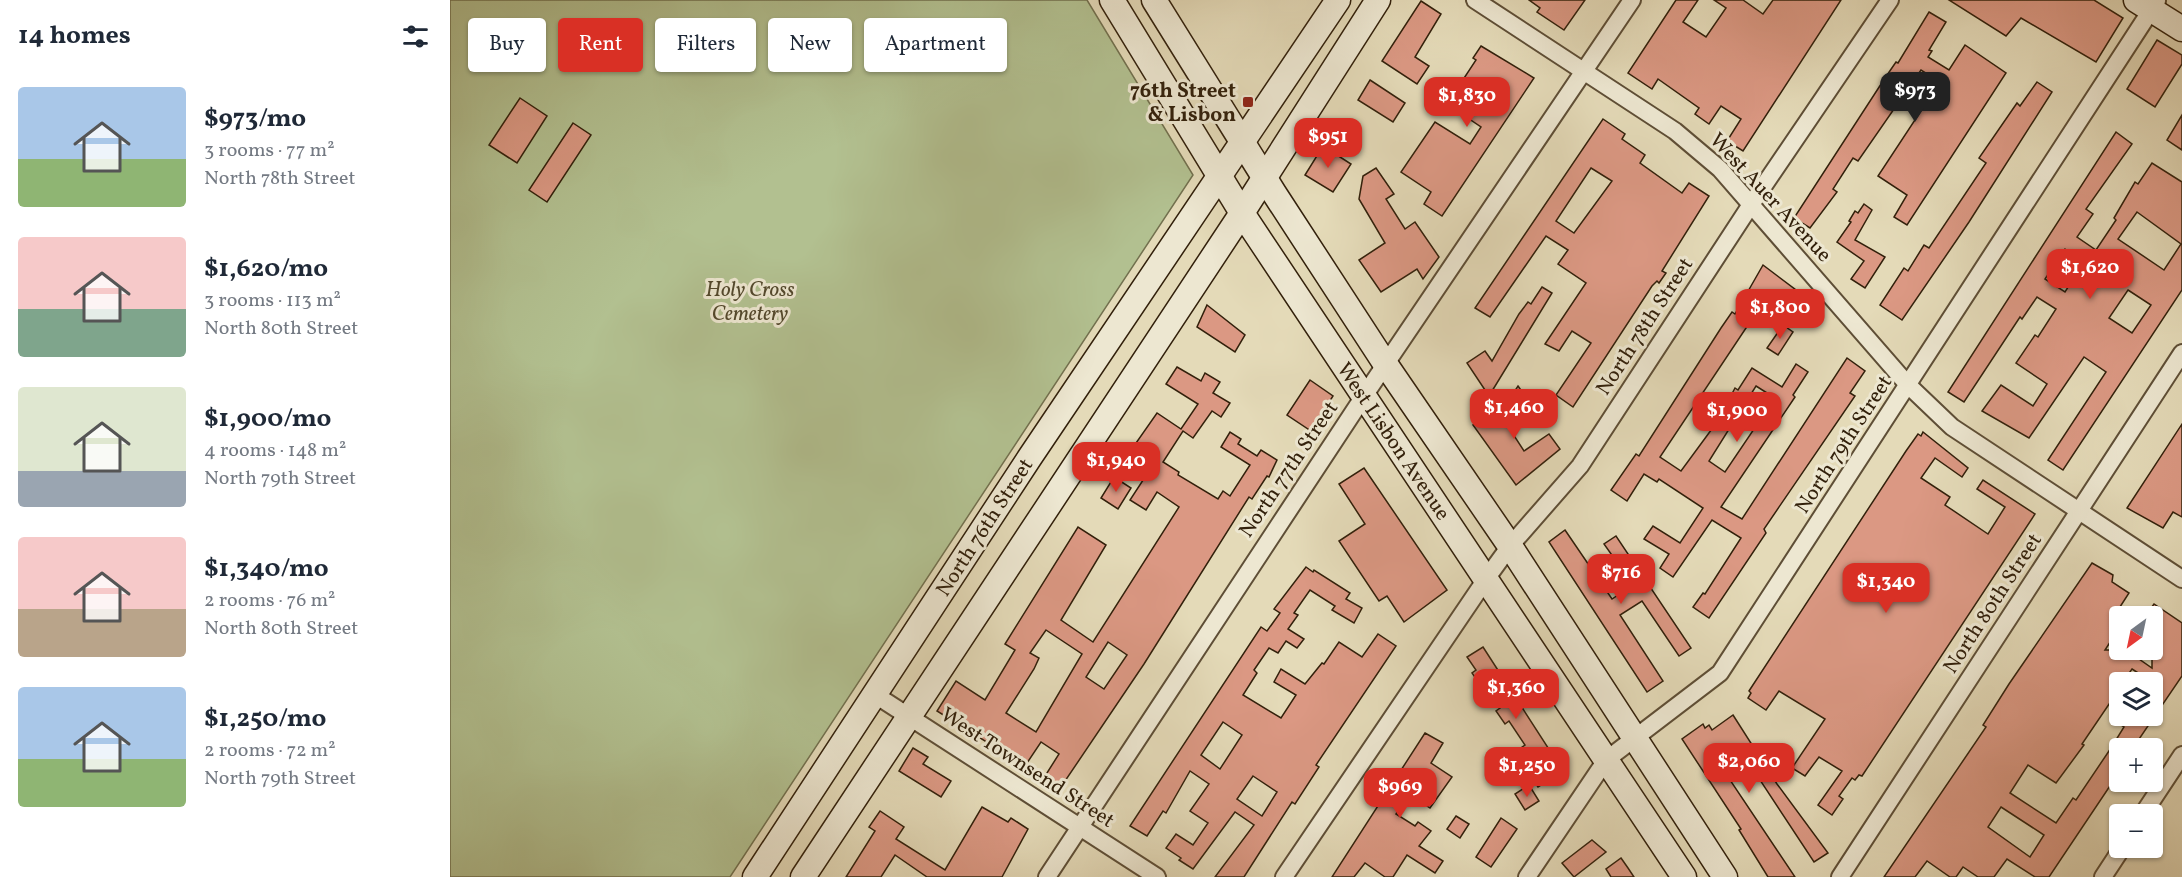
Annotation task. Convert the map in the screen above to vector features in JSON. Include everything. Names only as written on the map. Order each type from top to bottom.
[{"type":"main road","name":"West Lisbon Avenue","points":[[1112,0],[1242,213],[1683,877]]},
{"type":"main road","name":"West Lisbon Avenue","points":[[1154,0],[1264,178],[1386,365],[1510,546],[1632,738],[1725,877]]},
{"type":"main road","name":"North 76th Street","points":[[755,877],[874,694],[1338,0]]},
{"type":"main road","name":"North 76th Street","points":[[803,877],[1242,213],[1378,0]]},
{"type":"main road","points":[[2148,3],[2182,29]]},
{"type":"street","name":"West Auer Avenue","points":[[1476,0],[1676,131],[1720,169],[1752,202],[1908,385],[1952,427],[2182,579]]},
{"type":"street","name":"North 77th Street","points":[[1047,877],[1364,396],[1585,73],[1632,0]]},
{"type":"street","name":"North 78th Street","points":[[1284,877],[1486,579],[1510,546],[1580,466],[1752,202],[1890,0]]},
{"type":"street","name":"North 79th Street","points":[[1527,877],[1606,760],[1720,673],[1908,385],[2148,3]]},
{"type":"street","name":"North 80th Street","points":[[1840,877],[2182,353]]},
{"type":"street","name":"West Townsend Street","points":[[874,694],[1157,877]]},
{"type":"street","points":[[2150,804],[2182,755]]},
{"type":"street","points":[[2103,877],[2115,858]]},
{"type":"green space","name":"Holy Cross Cemetery","points":[[450,0],[1087,0],[1193,175],[730,877],[450,877]]},
{"type":"building","points":[[1529,0],[1585,0],[1564,30],[1537,12],[1540,8]]},
{"type":"building","points":[[1676,0],[1698,0],[1683,22],[1706,37],[1726,8],[1714,0],[1743,0],[1763,14],[1773,0],[1841,0],[1743,151],[1727,141],[1741,119],[1721,106],[1709,124],[1695,114],[1699,108],[1658,79],[1652,89],[1628,73]]},
{"type":"building","points":[[1949,0],[2094,0],[2123,18],[2096,62],[2021,18],[2006,36]]},
{"type":"building","points":[[1421,1],[1441,14],[1415,57],[1429,66],[1417,84],[1382,61]]},
{"type":"building","points":[[1929,12],[1946,22],[1929,50],[1932,51],[1928,57],[1949,70],[1965,45],[2006,73],[1907,225],[1894,217],[1907,195],[1878,176],[1940,82],[1921,70],[1858,161],[1853,158],[1833,189],[1837,192],[1810,228],[1794,218],[1885,78],[1896,62],[1898,63]]},
{"type":"building","points":[[2157,40],[2182,55],[2182,64],[2155,107],[2127,89]]},
{"type":"building","points":[[1481,46],[1534,78],[1442,216],[1424,204],[1431,192],[1401,172],[1435,122],[1470,144],[1481,127],[1447,104],[1476,60],[1473,58]]},
{"type":"building","points":[[1370,80],[1405,103],[1393,122],[1358,100]]},
{"type":"building","points":[[2037,82],[2052,92],[1969,222],[1902,320],[1880,305],[1904,268],[1908,271],[1924,245],[1929,248],[1986,163],[1979,158],[2017,103],[2020,106]]},
{"type":"building","points":[[520,98],[547,116],[517,163],[489,145]]},
{"type":"building","points":[[2182,115],[2182,150],[2167,140]]},
{"type":"building","points":[[1603,119],[1625,134],[1622,139],[1645,155],[1640,163],[1682,193],[1689,183],[1709,196],[1662,271],[1666,273],[1659,283],[1657,281],[1652,286],[1573,407],[1556,395],[1591,343],[1572,331],[1559,351],[1545,344],[1586,283],[1558,264],[1568,250],[1546,236],[1490,317],[1475,308]],"holes":[[[1591,168],[1612,181],[1574,233],[1556,221]]]},
{"type":"building","points":[[573,123],[591,135],[547,202],[529,190]]},
{"type":"building","points":[[2116,132],[2132,144],[2086,209],[2093,214],[2077,237],[2096,250],[2116,220],[2114,218],[2135,182],[2138,184],[2152,163],[2182,182],[2182,290],[2063,470],[2048,460],[2106,372],[2084,357],[2029,438],[1982,411],[2001,385],[2033,406],[2047,384],[2016,363],[2035,335],[2038,337],[2056,309],[2037,297],[2022,319],[2020,317],[1964,402],[1948,392]],"holes":[[[2137,212],[2181,244],[2164,270],[2118,239]],[[2065,249],[2084,262],[2065,292],[2045,279]],[[2128,290],[2151,305],[2132,333],[2109,318]]]},
{"type":"building","points":[[1323,146],[1351,164],[1333,192],[1305,175]]},
{"type":"building","points":[[1376,168],[1394,194],[1386,199],[1405,229],[1415,222],[1439,257],[1423,279],[1417,269],[1381,292],[1359,260],[1385,243],[1359,199],[1363,176]]},
{"type":"building","points":[[1864,204],[1872,210],[1855,240],[1885,257],[1865,288],[1851,279],[1864,261],[1837,242],[1851,222],[1849,221],[1855,211],[1858,213]]},
{"type":"building","points":[[1763,265],[1796,290],[1777,319],[1761,309],[1756,317],[1754,316],[1660,457],[1681,471],[1717,422],[1735,388],[1738,390],[1752,368],[1782,387],[1796,364],[1808,372],[1793,395],[1795,397],[1721,507],[1742,519],[1847,358],[1865,371],[1850,393],[1855,396],[1764,529],[1766,533],[1709,618],[1693,607],[1703,593],[1705,594],[1741,538],[1712,520],[1673,577],[1660,568],[1669,554],[1644,539],[1653,526],[1680,543],[1703,508],[1659,479],[1657,482],[1644,474],[1627,501],[1611,490],[1636,454],[1639,456],[1732,312],[1735,314]],"holes":[[[1756,386],[1775,398],[1725,472],[1709,461]]]},
{"type":"building","points":[[1542,287],[1552,293],[1489,396],[1467,363],[1485,351],[1492,361],[1519,314],[1528,302],[1531,304]]},
{"type":"building","points":[[1207,305],[1245,335],[1235,352],[1197,327]]},
{"type":"building","points":[[1783,325],[1793,332],[1778,355],[1767,348]]},
{"type":"building","points":[[1177,367],[1201,381],[1205,373],[1220,382],[1213,393],[1230,403],[1221,417],[1212,411],[1193,438],[1183,431],[1163,462],[1179,472],[1178,475],[1218,499],[1223,491],[1230,496],[1250,465],[1221,447],[1230,432],[1241,439],[1238,444],[1257,456],[1261,450],[1277,460],[1269,477],[1267,476],[1252,499],[1249,497],[1144,664],[1061,787],[1045,776],[1059,754],[1041,742],[1025,766],[937,711],[956,681],[985,700],[1015,650],[1005,644],[1078,527],[1106,545],[1061,620],[1093,642],[1179,507],[1157,492],[1146,510],[1130,500],[1151,468],[1129,453],[1157,413],[1181,429],[1198,404],[1166,384]],"holes":[[[1046,630],[1082,654],[1036,732],[1006,713],[1034,669],[1039,658],[1030,653]],[[1108,642],[1127,655],[1104,689],[1086,677]]]},
{"type":"building","points":[[1310,380],[1333,396],[1311,431],[1287,415]]},
{"type":"building","points":[[1518,386],[1528,400],[1516,418],[1523,423],[1511,431],[1524,451],[1549,434],[1560,449],[1516,485],[1473,425],[1497,409],[1501,412]]},
{"type":"building","points":[[2182,424],[2182,517],[2173,512],[2163,528],[2127,508]]},
{"type":"building","points":[[1923,432],[1968,468],[1962,477],[1935,458],[1921,478],[1950,497],[1945,505],[1988,534],[2005,507],[1977,489],[1983,480],[2035,514],[1862,776],[1859,775],[1855,780],[1852,778],[1839,796],[1843,799],[1832,815],[1818,805],[1842,771],[1819,757],[1805,776],[1792,768],[1825,719],[1779,691],[1766,710],[1748,698],[1751,693],[1749,691],[1906,451],[1918,434],[1921,436]]},
{"type":"building","points":[[1364,468],[1447,590],[1404,622],[1387,596],[1379,601],[1339,541],[1365,524],[1339,484]]},
{"type":"building","points":[[1114,477],[1131,488],[1118,509],[1101,498]]},
{"type":"building","points":[[1565,530],[1612,599],[1633,585],[1604,544],[1616,536],[1691,648],[1679,656],[1642,601],[1620,615],[1663,681],[1647,692],[1549,542]]},
{"type":"building","points":[[2092,563],[2113,575],[2112,582],[2129,593],[2121,606],[2109,606],[2109,644],[2105,650],[2109,650],[2109,660],[2140,660],[2152,668],[2152,660],[2163,660],[2163,610],[2182,623],[2182,676],[2163,704],[2163,672],[2137,672],[2132,669],[2130,672],[2109,672],[2109,704],[2082,744],[2084,745],[2056,783],[2028,765],[2010,793],[2056,823],[2073,798],[2076,800],[2109,751],[2109,787],[2049,877],[2035,877],[2007,859],[1994,877],[1978,877],[1963,867],[1956,877],[1950,877],[1927,861],[1915,877],[1884,877],[1986,727],[1983,725]],"holes":[[[2001,807],[2044,835],[2030,857],[1988,827]]]},
{"type":"building","points":[[1306,567],[1350,593],[1346,599],[1362,608],[1354,623],[1332,610],[1335,606],[1310,590],[1294,613],[1298,615],[1288,629],[1304,639],[1297,648],[1286,641],[1278,653],[1269,648],[1254,670],[1257,673],[1243,695],[1281,718],[1296,695],[1274,682],[1281,669],[1305,684],[1322,663],[1324,664],[1339,642],[1362,657],[1378,634],[1396,646],[1316,765],[1319,767],[1295,804],[1292,802],[1244,877],[1215,877],[1254,825],[1235,812],[1193,869],[1179,860],[1181,858],[1166,848],[1176,834],[1193,845],[1208,823],[1190,811],[1209,784],[1190,771],[1166,813],[1163,811],[1147,836],[1130,826],[1261,627],[1267,631],[1280,613],[1274,609]],"holes":[[[1223,722],[1242,735],[1220,769],[1201,755]],[[1253,776],[1277,792],[1262,816],[1237,799]]]},
{"type":"building","points":[[1483,647],[1563,771],[1538,787],[1515,752],[1525,745],[1509,721],[1505,724],[1496,711],[1500,708],[1484,684],[1481,686],[1472,673],[1476,670],[1467,657]]},
{"type":"building","points":[[1733,715],[1777,784],[1828,853],[1814,862],[1737,745],[1716,759],[1795,877],[1768,877],[1739,830],[1741,829],[1682,739],[1703,724],[1705,728],[1709,725],[1712,730]]},
{"type":"building","points":[[2122,726],[2148,726],[2140,738],[2117,738]]},
{"type":"building","points":[[1425,733],[1443,743],[1431,763],[1452,777],[1430,808],[1409,794],[1396,814],[1415,826],[1418,822],[1431,831],[1419,846],[1443,861],[1435,873],[1407,855],[1393,877],[1385,877],[1365,863],[1354,877],[1332,877]]},
{"type":"building","points":[[913,748],[928,757],[923,764],[951,781],[941,797],[899,771]]},
{"type":"building","points":[[1529,785],[1539,801],[1525,810],[1515,794]]},
{"type":"building","points":[[982,807],[1008,822],[1011,818],[1028,829],[1002,877],[927,877],[895,855],[881,877],[846,877],[875,831],[869,827],[880,811],[904,827],[896,839],[945,870]]},
{"type":"building","points":[[1456,816],[1469,824],[1460,838],[1447,829]]},
{"type":"building","points":[[1501,818],[1517,829],[1491,867],[1476,857]]},
{"type":"building","points":[[1592,840],[1606,852],[1574,877],[1562,863]]},
{"type":"building","points":[[1621,858],[1634,877],[1611,877],[1606,869]]},
{"type":"place","name":"76th Street & Lisbon","points":[[1248,102]]}]
